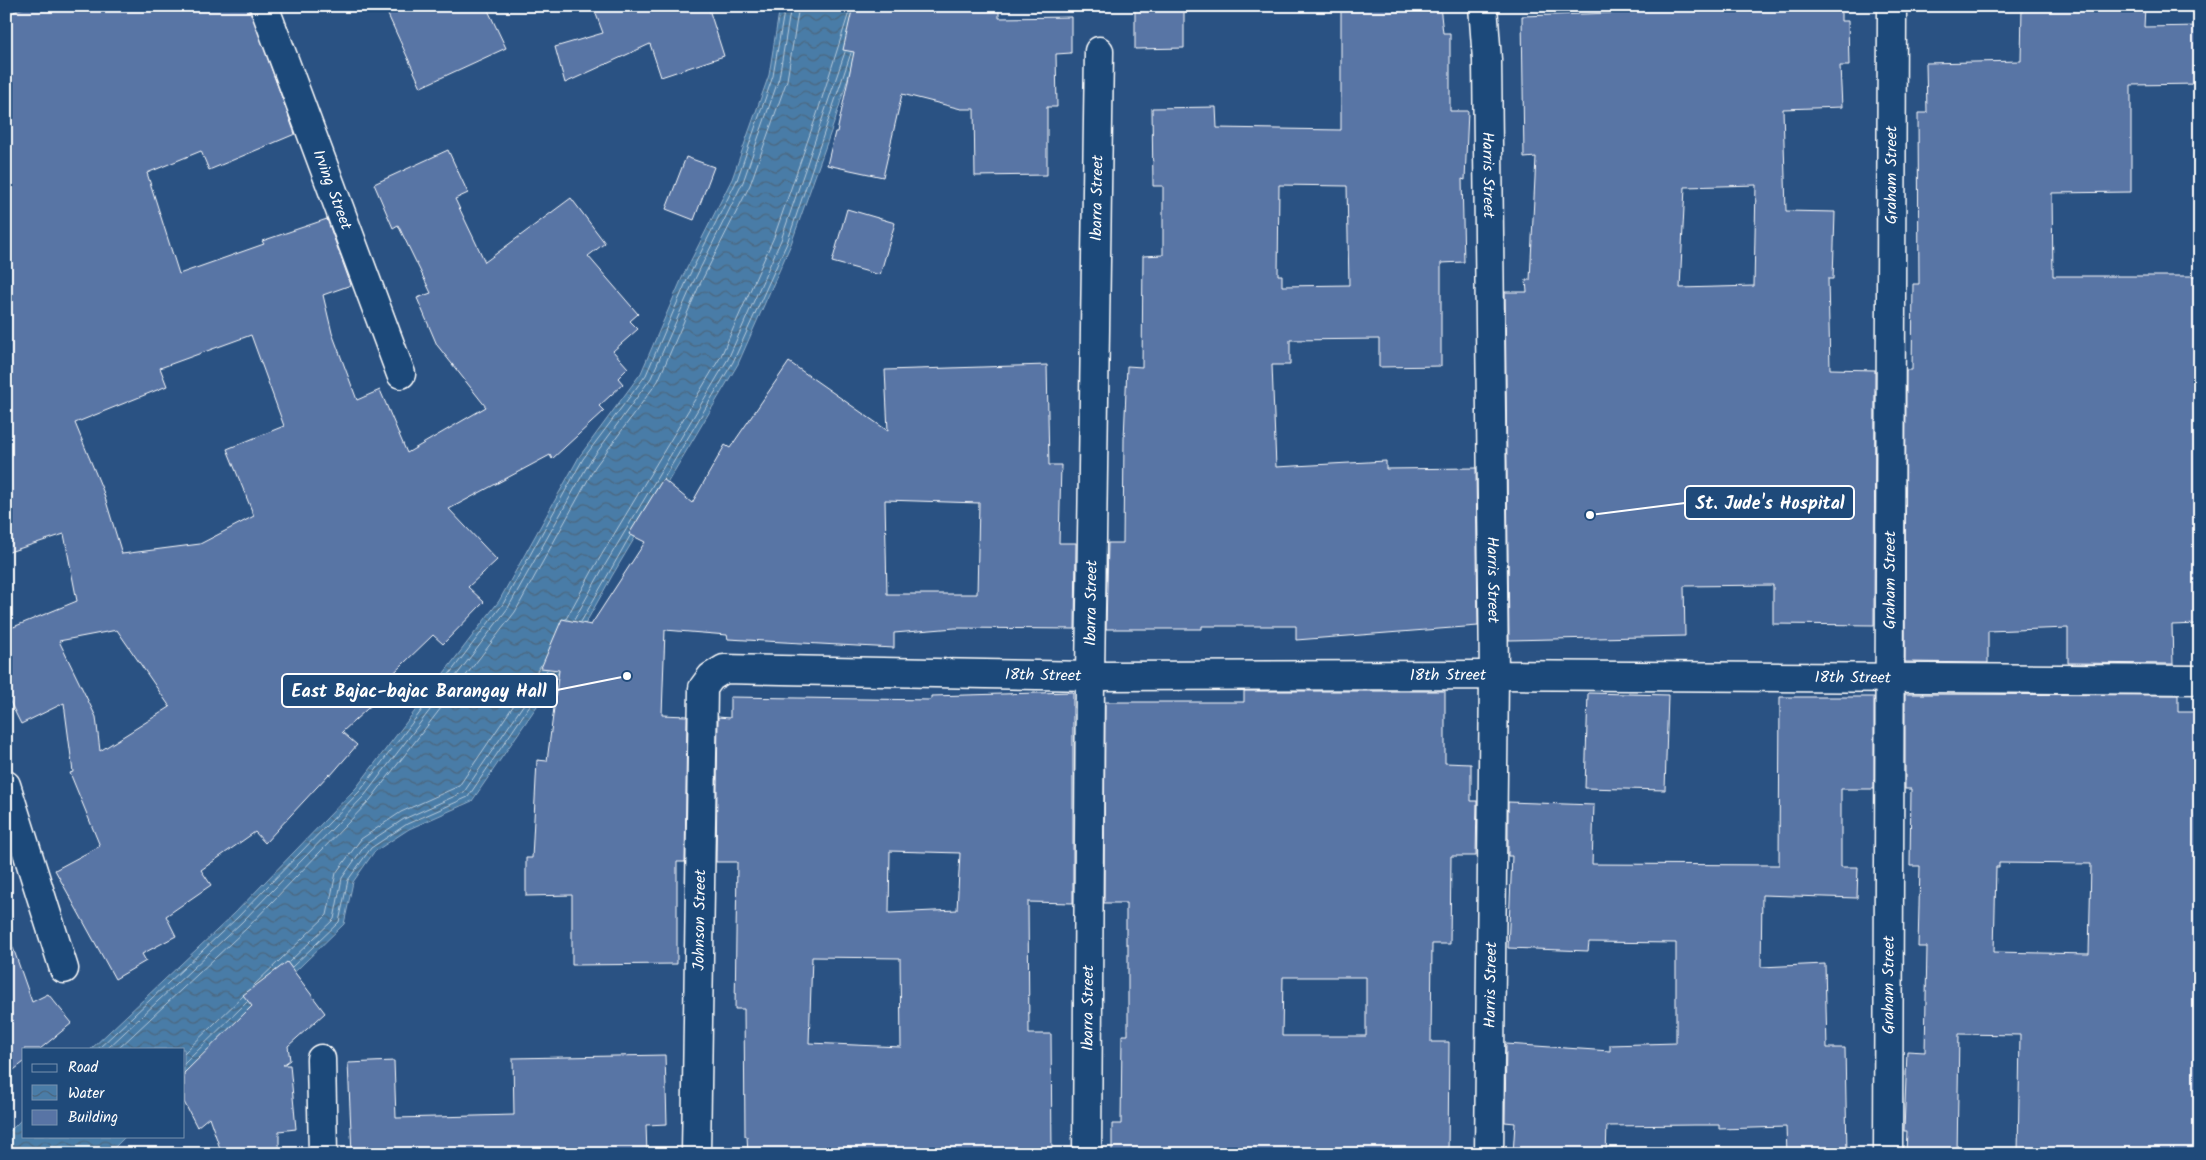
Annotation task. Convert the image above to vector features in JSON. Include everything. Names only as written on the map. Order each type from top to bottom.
[{"type":"street","name":"Irving Street","points":[[264,6],[401,374]]},
{"type":"street","name":"Harris Street","points":[[1483,6],[1487,60],[1494,675],[1489,1154]]},
{"type":"street","name":"Graham Street","points":[[1888,1154],[1892,6]]},
{"type":"street","name":"Ibarra Street","points":[[1086,1154],[1090,676],[1099,51]]},
{"type":"street","name":"18th Street","points":[[703,688],[711,677],[724,669],[1090,676],[1890,676],[2200,680]]},
{"type":"street","name":"Johnson Street","points":[[696,1154],[703,688]]},
{"type":"street","points":[[6,785],[64,969]]},
{"type":"street","points":[[321,1059],[323,1154]]},
{"type":"water","points":[[780,6],[870,6],[835,120],[791,244],[738,364],[612,576],[550,687],[472,801],[409,829],[374,852],[353,882],[344,924],[185,1079],[185,1048],[92,1048],[234,914],[356,788],[499,601],[579,457],[641,373],[682,278],[732,179],[769,75]]},
{"type":"water","points":[[22,1119],[22,1138],[124,1138],[108,1154],[6,1154],[6,1135]]},
{"type":"building","points":[[28,6],[249,6],[295,134],[209,170],[201,151],[147,173],[179,274],[264,244],[262,241],[327,219],[351,285],[323,295],[332,333],[357,400],[380,390],[407,453],[486,407],[437,345],[417,298],[431,293],[398,225],[393,228],[374,184],[448,150],[468,193],[455,199],[485,262],[571,198],[605,243],[588,256],[638,314],[630,321],[638,329],[613,351],[628,368],[618,378],[623,384],[599,406],[604,411],[552,459],[550,455],[449,509],[497,560],[468,587],[484,602],[443,644],[433,635],[374,692],[379,698],[342,732],[357,745],[331,775],[329,774],[265,843],[255,832],[201,870],[211,885],[166,916],[176,936],[142,954],[146,961],[115,979],[55,870],[100,846],[70,773],[73,772],[64,703],[21,724],[6,694],[6,630],[77,601],[64,534],[6,553],[6,15]],"holes":[[[251,335],[284,426],[227,449],[254,516],[200,544],[122,554],[103,491],[75,423],[167,386],[160,368]],[[117,630],[170,707],[100,751],[96,717],[59,641]]]},
{"type":"building","points":[[384,6],[486,6],[506,48],[421,87]]},
{"type":"building","points":[[593,6],[708,6],[724,56],[661,77],[650,44],[565,83],[555,47],[603,33]]},
{"type":"building","points":[[853,6],[999,6],[999,18],[1071,17],[1071,53],[1056,54],[1057,107],[1047,107],[1047,175],[975,176],[974,109],[961,109],[902,94],[883,177],[827,165],[835,132],[837,132],[854,52],[843,50]]},
{"type":"building","points":[[1135,6],[1184,6],[1184,48],[1135,49]]},
{"type":"building","points":[[1341,6],[1440,6],[1443,33],[1450,33],[1450,111],[1468,111],[1465,180],[1462,179],[1464,262],[1441,263],[1441,366],[1379,367],[1379,339],[1290,340],[1290,365],[1272,365],[1276,467],[1386,461],[1386,469],[1476,468],[1478,626],[1296,640],[1296,626],[1202,626],[1202,629],[1106,629],[1108,543],[1123,543],[1127,366],[1142,367],[1143,256],[1163,255],[1163,186],[1153,186],[1152,108],[1216,107],[1217,128],[1341,130]],"holes":[[[1279,185],[1347,186],[1349,285],[1282,286],[1282,275],[1278,275]]]},
{"type":"building","points":[[1612,6],[1841,6],[1841,21],[1848,21],[1849,66],[1840,66],[1842,107],[1783,109],[1786,211],[1835,212],[1833,279],[1828,279],[1830,369],[1875,370],[1874,625],[1773,624],[1773,585],[1684,586],[1685,636],[1509,640],[1505,292],[1527,292],[1526,280],[1530,280],[1536,157],[1524,158],[1522,16],[1613,13]],"holes":[[[1756,185],[1754,286],[1680,288],[1685,187]]]},
{"type":"building","points":[[2022,6],[2145,6],[2144,27],[2200,26],[2200,84],[2131,85],[2131,192],[2052,193],[2053,276],[2200,276],[2200,624],[2172,625],[2173,664],[2068,663],[2068,628],[1988,631],[1988,663],[1905,662],[1906,370],[1912,370],[1913,284],[1919,284],[1918,113],[1927,113],[1926,63],[2021,61]]},
{"type":"building","points":[[686,157],[714,167],[694,220],[666,209]]},
{"type":"building","points":[[847,209],[895,223],[880,275],[832,262]]},
{"type":"building","points":[[789,362],[888,431],[885,370],[1047,365],[1049,465],[1061,465],[1059,543],[1076,543],[1075,629],[955,628],[894,633],[894,648],[728,639],[727,635],[665,630],[662,715],[687,716],[685,862],[677,862],[677,964],[572,965],[572,895],[526,896],[526,858],[532,858],[537,760],[547,761],[559,670],[541,668],[562,619],[591,625],[645,542],[629,534],[663,479],[692,503],[725,445],[730,448]],"holes":[[[885,500],[979,503],[977,594],[887,594]]]},
{"type":"building","points":[[1244,691],[1445,691],[1445,763],[1471,764],[1471,801],[1477,801],[1476,856],[1451,856],[1450,944],[1432,944],[1431,1042],[1449,1042],[1448,1154],[1112,1154],[1112,1124],[1121,1124],[1122,1035],[1128,1035],[1128,944],[1126,944],[1126,903],[1104,903],[1105,702],[1244,702]],"holes":[[[1283,977],[1366,977],[1366,1036],[1282,1036]]]},
{"type":"building","points":[[1073,692],[1073,903],[1028,902],[1029,1034],[1051,1034],[1052,1154],[748,1154],[747,1136],[745,1136],[744,1009],[735,1009],[737,862],[716,862],[718,717],[730,718],[730,697],[931,700],[931,696]],"holes":[[[890,851],[960,853],[957,910],[889,913]],[[812,957],[900,958],[901,1047],[809,1043]]]},
{"type":"building","points":[[1588,693],[1668,695],[1665,790],[1585,788]]},
{"type":"building","points":[[1905,694],[2178,695],[2178,712],[2200,712],[2200,1154],[2018,1154],[2020,1035],[1959,1034],[1957,1154],[1906,1154],[1907,1131],[1904,1131],[1907,1051],[1925,1052],[1927,947],[1918,947],[1920,866],[1910,866],[1911,789],[1905,789]],"holes":[[[1999,863],[2091,864],[2089,954],[1994,952],[1996,867],[1999,867]]]},
{"type":"building","points":[[1780,697],[1874,697],[1874,789],[1841,789],[1841,867],[1858,867],[1857,898],[1762,895],[1761,967],[1825,964],[1827,1048],[1845,1048],[1847,1154],[1787,1154],[1786,1127],[1719,1129],[1719,1125],[1694,1125],[1607,1126],[1606,1154],[1513,1154],[1515,1123],[1505,1122],[1506,1044],[1610,1051],[1610,1045],[1676,1043],[1676,943],[1589,942],[1588,951],[1508,948],[1512,856],[1508,856],[1508,802],[1594,805],[1592,864],[1779,865]]},
{"type":"building","points":[[11,942],[32,1002],[48,994],[72,1023],[41,1048],[22,1048],[22,1064],[6,1076],[6,943]]},
{"type":"building","points":[[287,962],[325,1013],[288,1046],[290,1060],[283,1065],[290,1065],[296,1129],[279,1131],[279,1154],[222,1154],[209,1117],[197,1127],[185,1104],[185,1072],[252,1006],[243,995]]},
{"type":"building","points":[[665,1055],[667,1124],[646,1125],[647,1154],[352,1154],[348,1063],[394,1061],[396,1118],[514,1115],[513,1058]]},
{"type":"place","name":"St. Jude's Hospital","points":[[1590,515]]},
{"type":"place","name":"East Bajac-bajac Barangay Hall","points":[[627,676]]}]
